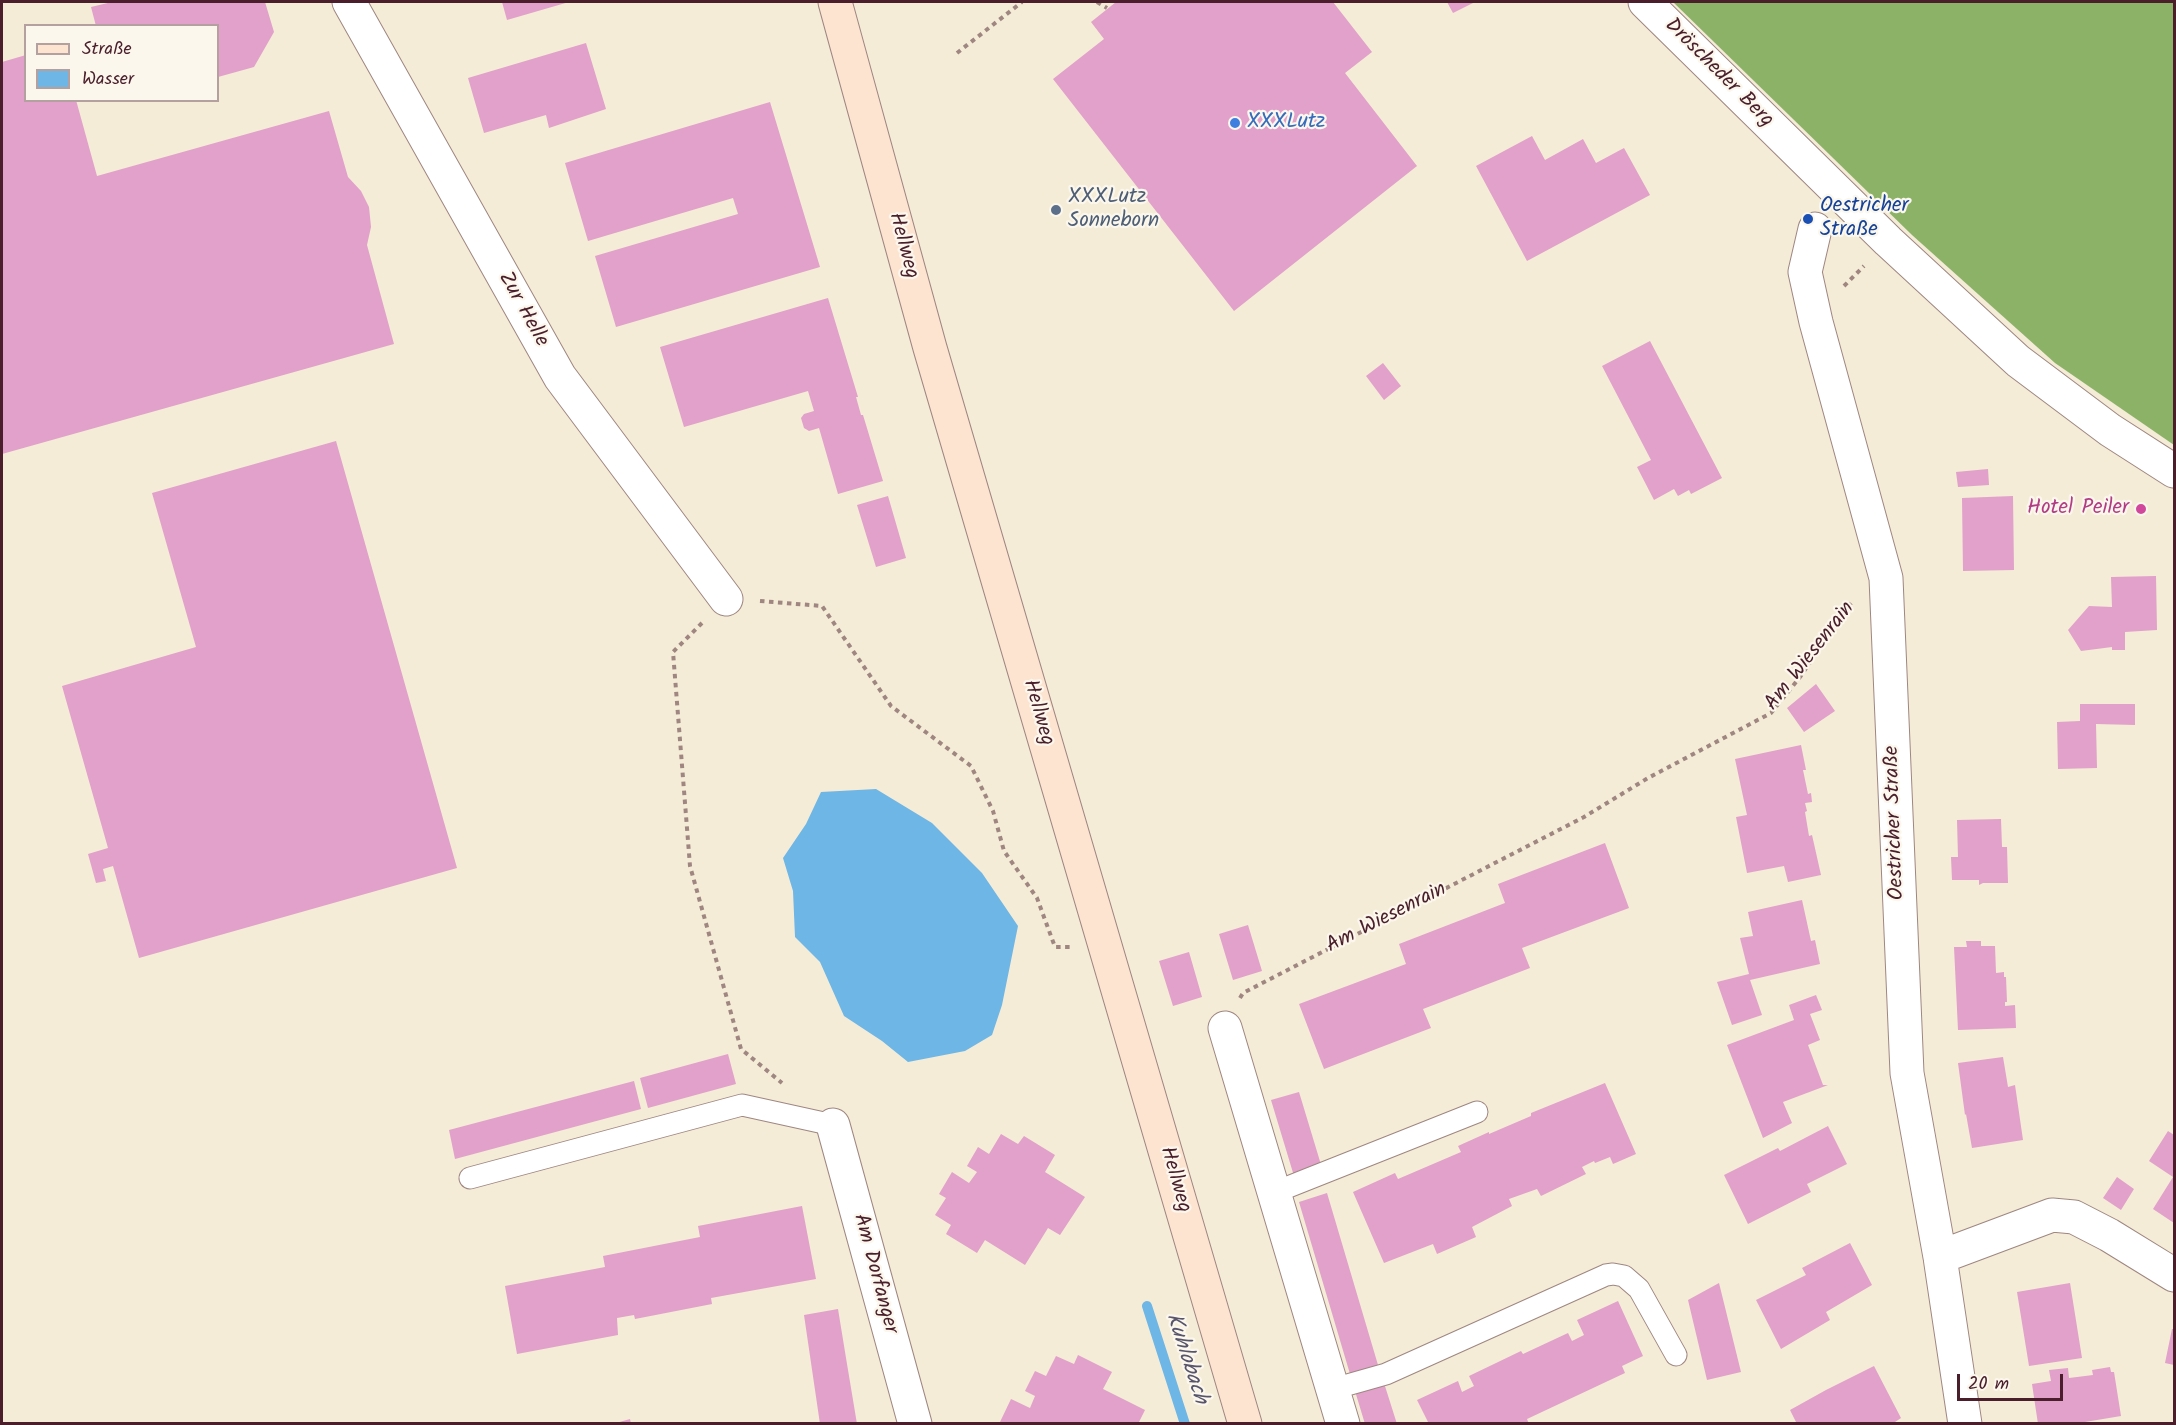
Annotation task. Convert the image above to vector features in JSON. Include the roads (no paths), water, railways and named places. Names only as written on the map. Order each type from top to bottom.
[{"type":"street","name":"Zur Helle","points":[[349,2],[560,377],[726,599]]},
{"type":"street","name":"Hellweg","points":[[835,2],[930,348],[1245,1424]]},
{"type":"street","name":"Dröscheder Berg","points":[[1645,2],[1888,241],[2018,361],[2110,430],[2175,471]]},
{"type":"street","name":"Oestricher Straße","points":[[1815,229],[1805,272],[1816,322],[1886,578],[1907,1073],[1940,1257],[1965,1424]]},
{"type":"street","points":[[1225,1028],[1344,1424]]},
{"type":"street","name":"Am Dorfanger","points":[[833,1125],[915,1424]]},
{"type":"street","points":[[1940,1257],[2052,1215],[2074,1217],[2109,1235],[2175,1275]]},
{"type":"lane","points":[[470,1178],[742,1105],[833,1125]]},
{"type":"lane","points":[[1273,1193],[1477,1112]]},
{"type":"lane","points":[[1333,1389],[1386,1374],[1605,1275],[1613,1274],[1624,1276],[1639,1288],[1676,1355]]},
{"type":"water","points":[[876,789],[932,823],[982,873],[1018,926],[1002,1005],[992,1035],[965,1051],[908,1062],[882,1041],[844,1016],[820,962],[795,937],[793,891],[783,858],[806,824],[821,792]]},
{"type":"waterway","name":"Kuhlobach","points":[[1147,1306],[1185,1424]]},
{"type":"place","name":"XXXLutz","points":[[1235,123]]},
{"type":"place","name":"XXXLutz Sonneborn","points":[[1056,210]]},
{"type":"place","name":"Oestricher Straße","points":[[1808,219]]},
{"type":"place","name":"Hotel Peiler","points":[[2141,509]]}]
